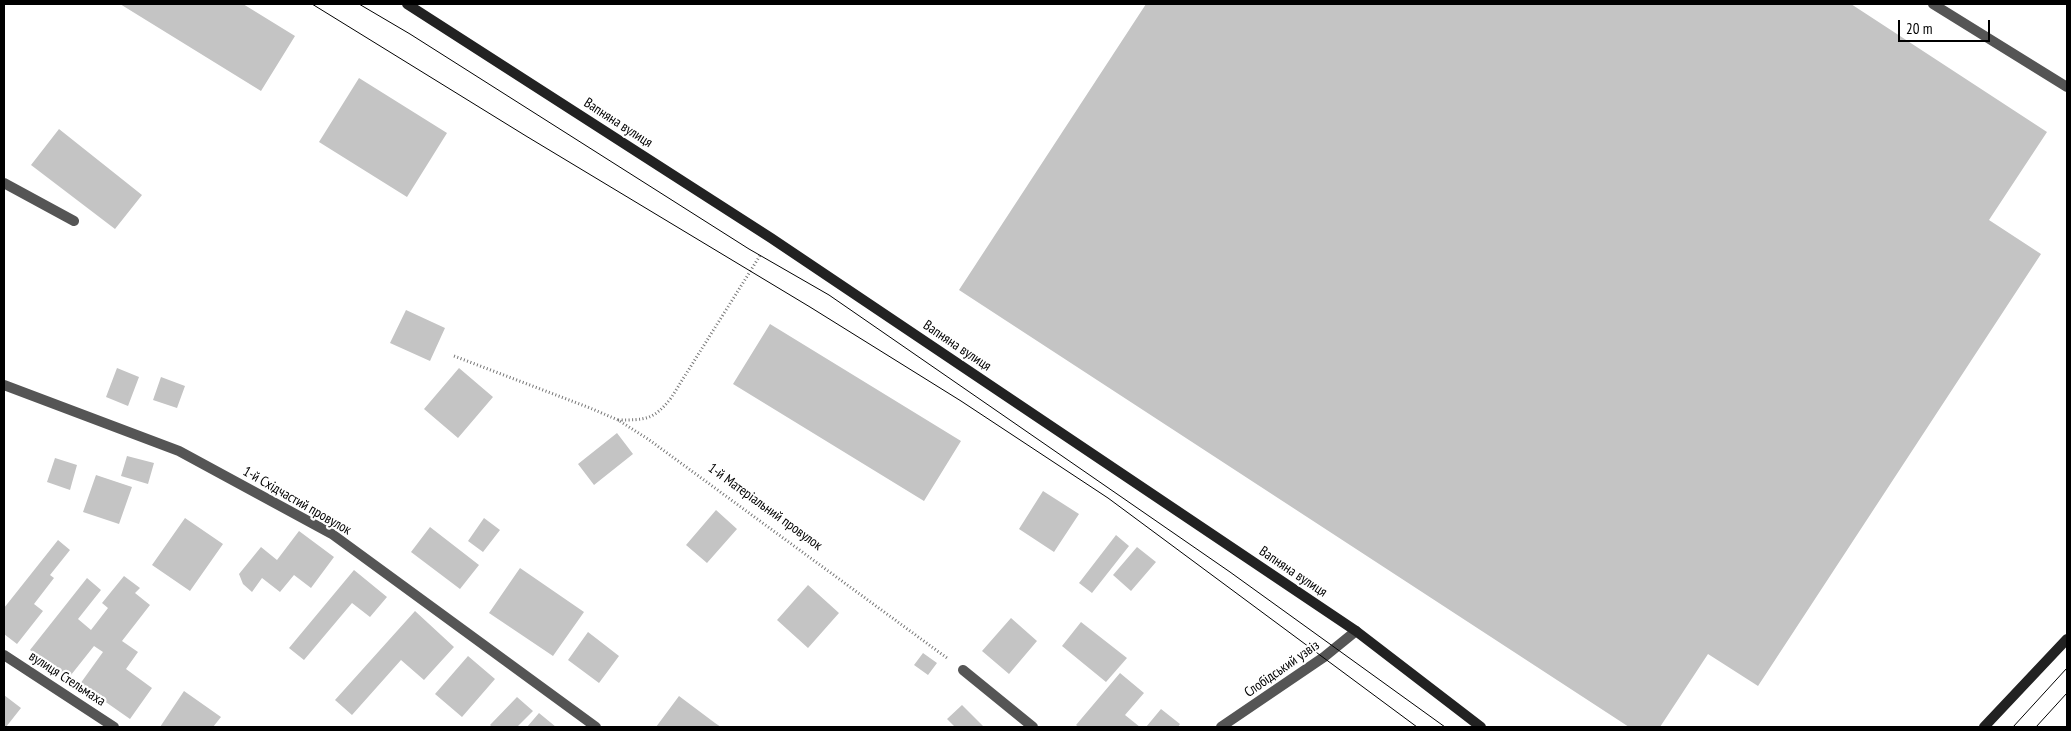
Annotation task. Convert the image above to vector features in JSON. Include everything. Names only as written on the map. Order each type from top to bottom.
[{"type":"street","name":"Вапняна вулиця","points":[[407,4],[771,238],[1356,630],[1481,727]]},
{"type":"street","points":[[1933,4],[2067,87]]},
{"type":"street","points":[[4,183],[74,221]]},
{"type":"street","name":"1-й Східчастий провулок","points":[[4,385],[179,451],[324,530],[596,727]]},
{"type":"street","name":"Слобідський узвіз","points":[[1221,727],[1324,657],[1356,630]]},
{"type":"street","points":[[1984,727],[2067,639]]},
{"type":"street","name":"вулиця Стельмаха","points":[[4,655],[114,727]]},
{"type":"street","points":[[963,670],[1033,727]]},
{"type":"path","points":[[618,420],[644,420],[660,413],[771,238]]},
{"type":"path","name":"1-й Матеріальний провулок","points":[[454,356],[618,420],[648,439],[963,670]]},
{"type":"building","points":[[120,4],[243,4],[295,36],[261,91]]},
{"type":"building","points":[[1146,4],[1851,4],[2047,132],[1989,220],[2041,254],[1758,686],[1708,654],[1660,727],[1629,727],[959,290]]},
{"type":"building","points":[[359,78],[447,133],[407,197],[319,142]]},
{"type":"building","points":[[59,129],[142,195],[115,229],[31,165]]},
{"type":"building","points":[[406,310],[445,328],[430,361],[390,343]]},
{"type":"building","points":[[770,324],[961,441],[924,501],[733,384]]},
{"type":"building","points":[[117,368],[139,377],[128,406],[106,397]]},
{"type":"building","points":[[459,368],[493,397],[458,438],[424,409]]},
{"type":"building","points":[[161,377],[185,386],[177,408],[153,400]]},
{"type":"building","points":[[617,433],[633,454],[594,485],[578,464]]},
{"type":"building","points":[[127,456],[154,463],[148,484],[121,476]]},
{"type":"building","points":[[55,458],[77,465],[70,490],[47,482]]},
{"type":"building","points":[[96,475],[132,487],[119,524],[83,512]]},
{"type":"building","points":[[1043,491],[1079,514],[1054,552],[1019,529]]},
{"type":"building","points":[[716,510],[737,529],[707,563],[686,545]]},
{"type":"building","points":[[185,518],[223,544],[190,591],[152,565]]},
{"type":"building","points":[[484,518],[500,530],[483,552],[468,541]]},
{"type":"building","points":[[430,527],[479,565],[460,589],[411,552]]},
{"type":"building","points":[[299,531],[334,557],[311,588],[294,575],[280,592],[262,578],[252,592],[243,584],[239,574],[261,547],[277,560]]},
{"type":"building","points":[[1116,535],[1129,546],[1092,593],[1079,583]]},
{"type":"building","points":[[58,540],[70,550],[50,575],[54,578],[34,604],[43,611],[17,644],[4,634],[4,608]]},
{"type":"building","points":[[1137,547],[1156,562],[1131,591],[1113,575]]},
{"type":"building","points":[[520,568],[584,612],[553,656],[489,613]]},
{"type":"building","points":[[354,570],[387,597],[370,617],[352,603],[304,660],[289,648]]},
{"type":"building","points":[[124,576],[140,588],[135,593],[150,605],[122,641],[138,652],[126,669],[152,688],[130,719],[80,684],[103,652],[94,646],[67,680],[30,650],[87,578],[101,590],[78,619],[91,630],[108,608],[102,603]]},
{"type":"building","points":[[808,585],[839,613],[808,648],[777,620]]},
{"type":"building","points":[[415,611],[454,647],[424,680],[401,660],[352,715],[335,700]]},
{"type":"building","points":[[1011,618],[1037,641],[1009,674],[982,651]]},
{"type":"building","points":[[1081,622],[1127,658],[1106,682],[1062,646]]},
{"type":"building","points":[[588,632],[619,656],[599,683],[568,660]]},
{"type":"building","points":[[923,653],[937,663],[928,675],[914,665]]},
{"type":"building","points":[[468,656],[495,679],[462,717],[435,694]]},
{"type":"building","points":[[1120,673],[1144,693],[1125,715],[1140,727],[1079,727],[1076,725]]},
{"type":"building","points":[[184,691],[221,717],[213,727],[160,727]]},
{"type":"building","points":[[4,695],[21,708],[6,727],[4,727]]},
{"type":"building","points":[[679,696],[715,723],[721,727],[656,727]]},
{"type":"building","points":[[517,697],[533,711],[517,727],[492,727],[490,725]]},
{"type":"building","points":[[962,705],[984,727],[955,727],[947,719]]},
{"type":"building","points":[[1161,709],[1180,724],[1178,727],[1146,727]]},
{"type":"building","points":[[539,713],[556,727],[527,727]]},
{"type":"tram line","points":[[312,4],[961,401],[1108,498],[1417,727]]},
{"type":"tram line","points":[[359,4],[410,34],[749,249],[829,295],[1230,572],[1445,727]]},
{"type":"tram line","points":[[2013,727],[2067,668]]},
{"type":"tram line","points":[[2036,727],[2067,693]]}]
